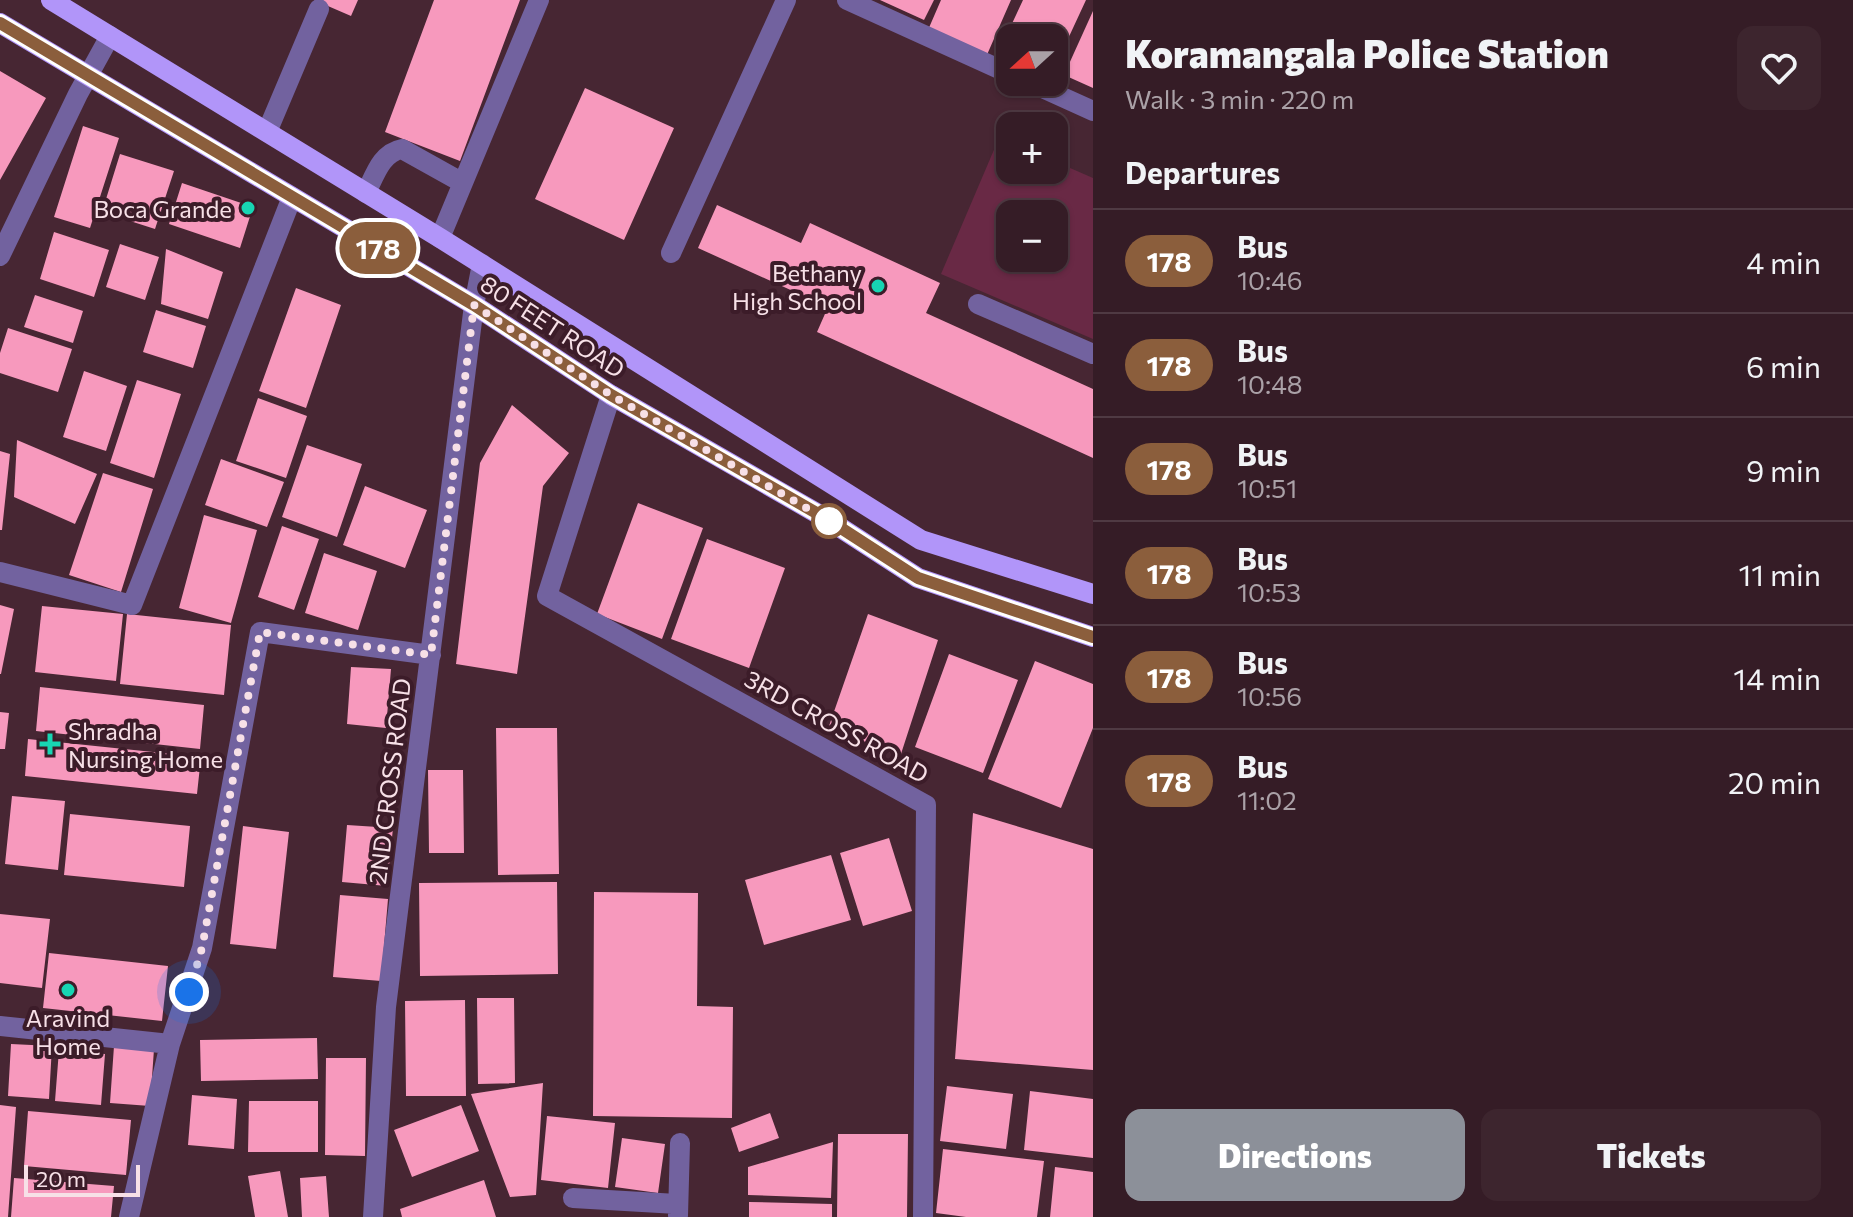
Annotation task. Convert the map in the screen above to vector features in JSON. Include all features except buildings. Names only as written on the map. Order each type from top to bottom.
[{"type":"main road","name":"80 FEET ROAD","points":[[51,0],[482,264],[921,540],[1093,594]]},
{"type":"main road","name":"80 FEET ROAD","points":[[0,23],[474,305],[611,395],[827,519],[918,578],[1093,637]]},
{"type":"street","points":[[440,238],[539,0]]},
{"type":"street","points":[[671,253],[786,0]]},
{"type":"street","points":[[847,0],[996,68]]},
{"type":"street","points":[[267,132],[319,9]]},
{"type":"street","points":[[0,256],[87,76],[110,36]]},
{"type":"street","points":[[1060,96],[1093,111]]},
{"type":"street","points":[[366,193],[381,163],[392,151],[402,149],[463,183]]},
{"type":"street","points":[[0,572],[132,605],[292,197]]},
{"type":"street","name":"2ND CROSS ROAD","points":[[373,1217],[386,1007],[474,305],[482,264]]},
{"type":"street","points":[[978,304],[1093,354]]},
{"type":"street","name":"3RD CROSS ROAD","points":[[611,395],[547,596],[926,805],[923,1217]]},
{"type":"street","points":[[129,1217],[170,1044],[202,948],[260,632],[431,655]]},
{"type":"street","points":[[0,1026],[170,1044]]},
{"type":"street","points":[[573,1198],[678,1210],[680,1143]]},
{"type":"shaded area","points":[[996,145],[996,184],[1068,184],[1068,167],[1093,178],[1093,339],[941,274]]},
{"type":"bus line","name":"178","points":[[0,23],[474,305],[611,395],[827,519],[918,578],[1093,637]]},
{"type":"place","name":"Boca Grande","points":[[248,208]]},
{"type":"place","name":"Bethany High School","points":[[878,286]]},
{"type":"place","name":"Shradha Nursing Home","points":[[50,744]]},
{"type":"place","name":"Aravind Home","points":[[68,990]]},
{"type":"route","points":[[189,992],[202,948],[260,632],[431,655],[474,305],[611,395],[829,521]]}]
